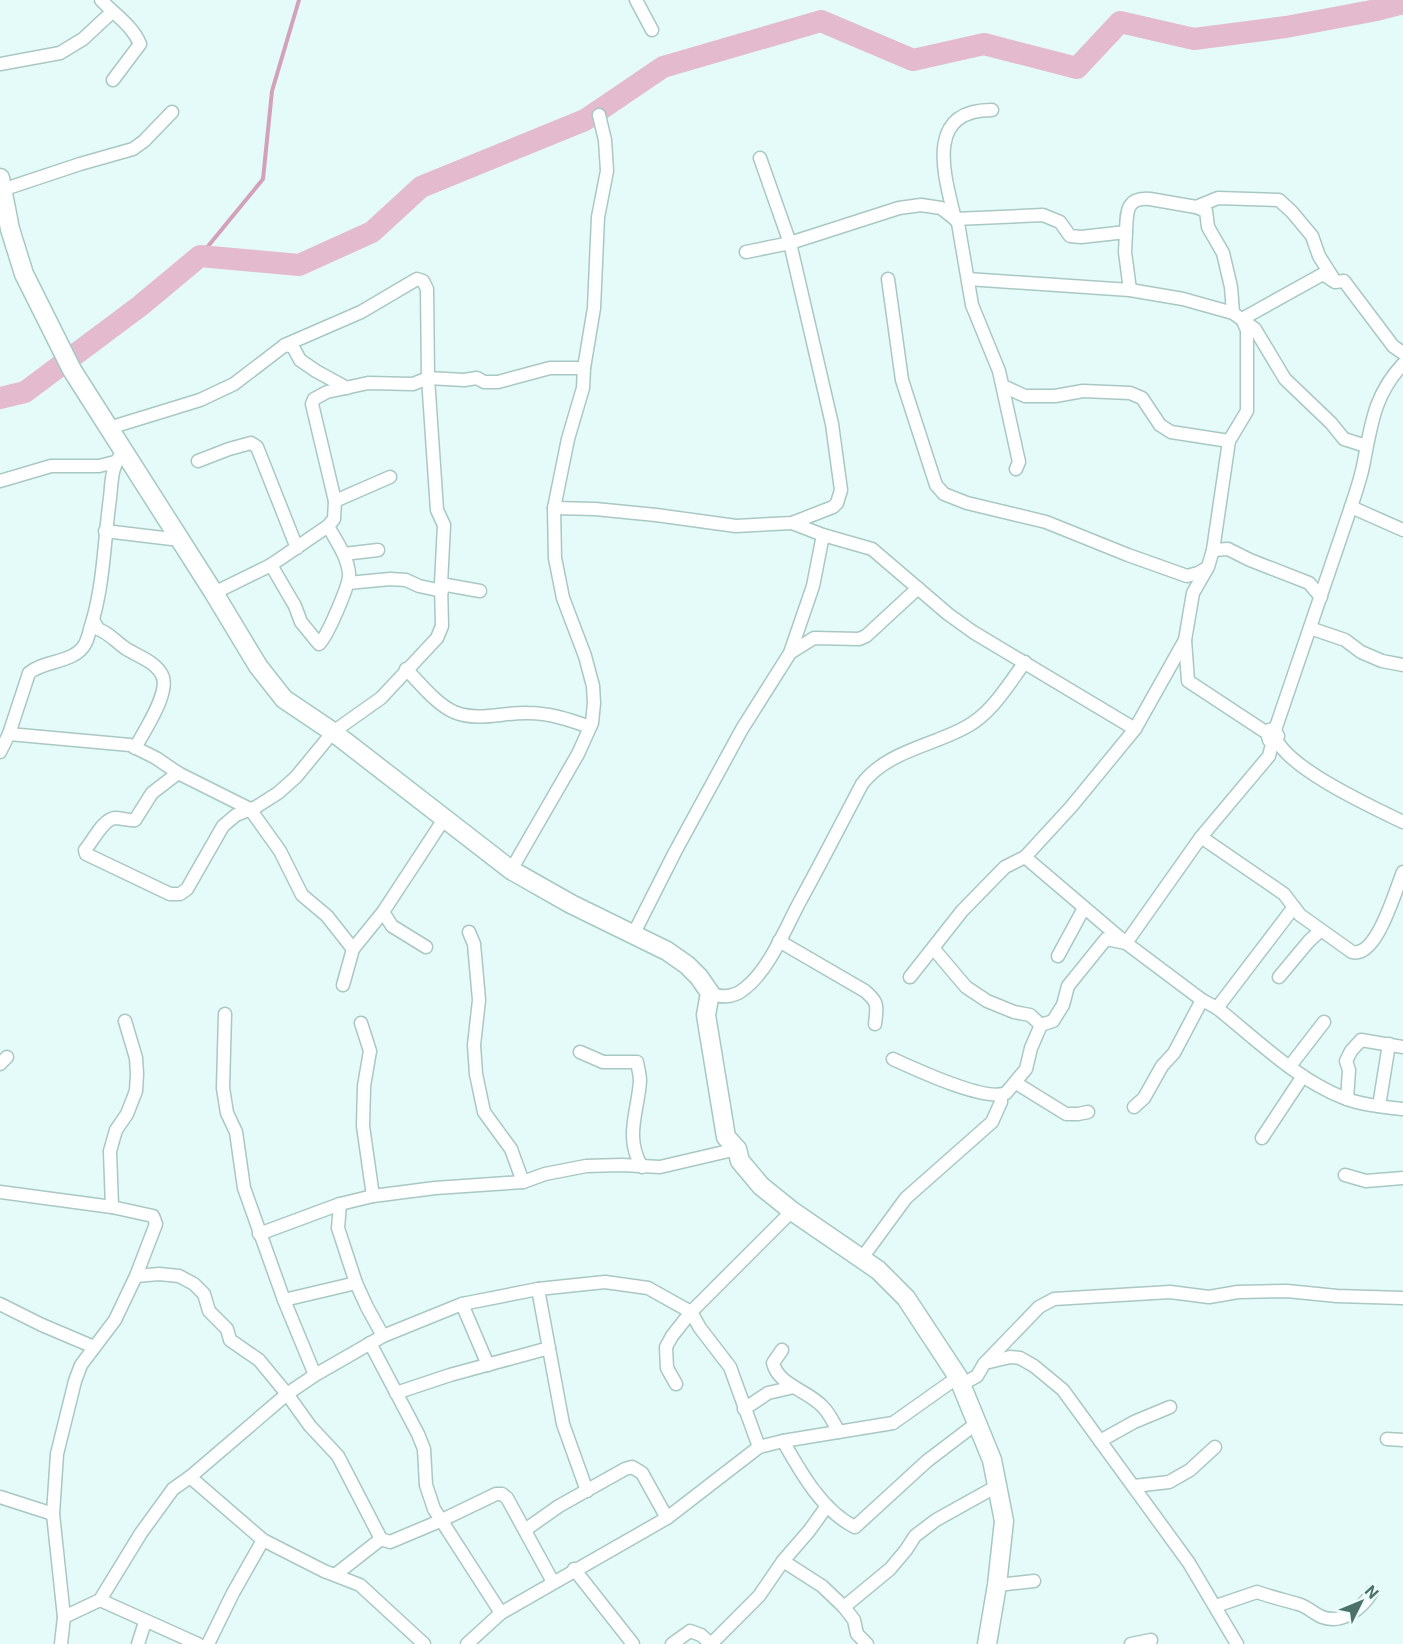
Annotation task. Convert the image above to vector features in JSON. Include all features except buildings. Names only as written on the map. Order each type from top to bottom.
[{"type":"street","points":[[102,0],[112,12],[130,26],[140,44],[113,80]]},
{"type":"street","points":[[636,0],[652,30]]},
{"type":"street","points":[[0,64],[60,53],[83,39],[112,12]]},
{"type":"street","points":[[992,110],[974,110],[967,113],[945,135],[943,168],[955,219],[958,223],[972,305],[1003,386],[1019,462],[1016,469]]},
{"type":"street","points":[[172,112],[133,149],[80,164],[1,181],[10,229],[24,274],[72,370],[109,428],[119,456],[180,540],[258,666],[284,699],[333,732],[511,870],[571,904],[667,951],[687,965],[710,993],[721,997],[733,996],[744,990],[759,975],[862,784],[871,772],[888,761],[967,727],[986,713],[1025,662]]},
{"type":"street","points":[[511,870],[573,763],[590,727],[594,703],[593,686],[585,656],[563,598],[555,558],[555,508],[568,439],[584,388],[584,368],[594,308],[598,217],[606,171],[605,140],[599,115]]},
{"type":"street","points":[[555,508],[646,514],[736,526],[792,523],[833,507],[837,503],[842,490],[832,424],[790,243],[760,158]]},
{"type":"street","points":[[1196,207],[1218,198],[1279,200],[1312,236],[1319,256],[1335,282]]},
{"type":"street","points":[[1130,290],[1125,252],[1127,208],[1143,199],[1196,207],[1206,211],[1208,227],[1223,254],[1238,316],[1247,330],[1247,411],[1229,441],[1213,550],[1208,567],[1193,593],[1185,640],[1188,681],[1273,736],[1299,764],[1356,800],[1403,822]]},
{"type":"street","points":[[746,252],[790,243],[899,208],[921,204],[941,208],[955,219],[1043,215],[1060,222],[1070,236],[1126,232]]},
{"type":"street","points":[[1238,316],[1323,274],[1335,282],[1344,281],[1393,346],[1403,353]]},
{"type":"street","points":[[109,428],[200,400],[234,384],[285,345],[361,312],[417,279],[423,281],[427,289],[428,378],[437,510],[444,525],[442,626],[437,638],[381,698],[333,732],[296,777],[278,793],[236,814],[223,826],[187,889],[180,894],[170,894],[86,854],[85,850],[97,837],[105,822],[114,818],[135,820],[152,793],[177,773]]},
{"type":"street","points":[[888,279],[902,380],[936,485],[944,494],[967,503],[1046,522],[1187,576],[1208,567]]},
{"type":"street","points":[[968,279],[1130,290],[1183,299],[1238,316],[1255,328],[1285,380],[1331,423],[1344,439],[1366,446]]},
{"type":"street","points":[[285,345],[293,347],[300,360],[316,372],[347,388]]},
{"type":"street","points":[[1126,943],[1201,837],[1269,756],[1273,736],[1362,472],[1369,429],[1380,396],[1390,377],[1403,364]]},
{"type":"street","points":[[214,593],[271,565],[334,519],[335,501],[312,404],[314,399],[327,392],[368,383],[413,384],[428,378],[464,380],[477,378],[484,382],[498,382],[550,368],[584,368]]},
{"type":"street","points":[[1003,386],[1025,396],[1055,396],[1083,391],[1130,393],[1142,398],[1160,425],[1171,432],[1229,441]]},
{"type":"street","points":[[198,461],[251,443],[257,447],[297,548]]},
{"type":"street","points":[[0,481],[51,466],[99,466],[119,456]]},
{"type":"street","points":[[0,752],[9,734],[29,674],[37,666],[75,654],[85,645],[93,620],[103,569],[105,531],[119,456]]},
{"type":"street","points":[[335,501],[390,477]]},
{"type":"street","points":[[1351,507],[1403,530]]},
{"type":"street","points":[[792,523],[823,535],[872,549],[948,614],[1135,729]]},
{"type":"street","points":[[271,565],[295,606],[301,622],[319,644],[327,635],[350,575],[344,554],[327,526]]},
{"type":"street","points":[[105,531],[180,540]]},
{"type":"street","points":[[634,933],[742,729],[790,652],[813,586],[823,535]]},
{"type":"street","points":[[1213,550],[1228,549],[1309,583],[1321,597]]},
{"type":"street","points":[[344,554],[378,550]]},
{"type":"street","points":[[348,583],[390,579],[406,580],[419,586],[480,591]]},
{"type":"street","points":[[790,652],[814,638],[859,639],[866,636],[918,588]]},
{"type":"street","points":[[93,620],[98,629],[152,664],[163,676],[164,688],[157,708],[135,748]]},
{"type":"street","points":[[1310,628],[1345,640],[1361,652],[1403,665]]},
{"type":"street","points":[[910,977],[962,911],[999,872],[1025,857],[1071,807],[1135,729],[1185,640]]},
{"type":"street","points":[[406,669],[447,708],[456,713],[466,716],[498,716],[527,712],[558,716],[590,727]]},
{"type":"street","points":[[9,734],[108,743],[135,748],[156,758],[177,773],[250,809],[280,851],[302,895],[327,916],[353,948]]},
{"type":"street","points":[[343,985],[353,948],[383,912],[444,819]]},
{"type":"street","points":[[1201,837],[1284,894],[1300,915],[1352,952],[1364,951],[1383,925],[1403,872]]},
{"type":"street","points":[[1025,857],[1126,943],[1202,1000],[1217,1008],[1303,1076],[1347,1099],[1403,1109]]},
{"type":"street","points":[[1217,1008],[1294,907]]},
{"type":"street","points":[[1058,956],[1084,908]]},
{"type":"street","points":[[383,912],[392,926],[426,947]]},
{"type":"street","points":[[1279,977],[1320,931]]},
{"type":"street","points":[[469,932],[474,944],[479,1003],[474,1045],[476,1074],[484,1112],[511,1149],[523,1182]]},
{"type":"street","points":[[893,1059],[945,1081],[1001,1096],[1006,1094],[1026,1069],[1030,1048],[1041,1025],[1053,1021],[1063,1005],[1068,986],[1106,939],[1126,943]]},
{"type":"street","points":[[779,940],[875,999],[877,1005],[875,1024]]},
{"type":"street","points":[[933,948],[966,987],[987,1001],[1014,1012],[1030,1015],[1041,1025]]},
{"type":"street","points":[[710,993],[706,1020],[726,1137],[737,1149],[740,1161],[761,1186],[792,1211],[878,1270],[906,1298],[959,1381],[977,1423],[992,1460],[1004,1521],[997,1585],[987,1644]]},
{"type":"street","points":[[1134,1107],[1144,1098],[1162,1066],[1174,1053],[1202,1000]]},
{"type":"street","points":[[225,1014],[224,1096],[227,1113],[237,1132],[244,1188],[284,1300],[315,1375]]},
{"type":"street","points":[[112,1207],[110,1151],[116,1130],[127,1114],[136,1091],[138,1074],[136,1058],[125,1021]]},
{"type":"street","points":[[1290,1066],[1324,1022]]},
{"type":"street","points":[[361,1023],[370,1051],[364,1086],[363,1126],[373,1196]]},
{"type":"street","points":[[1347,1099],[1349,1070],[1346,1061],[1361,1040],[1403,1047]]},
{"type":"street","points":[[1379,1106],[1389,1044]]},
{"type":"street","points":[[580,1052],[603,1062],[637,1062],[640,1079],[635,1106],[634,1155],[642,1167]]},
{"type":"street","points":[[1262,1138],[1303,1076]]},
{"type":"street","points":[[1016,1083],[1066,1114],[1088,1112]]},
{"type":"street","points":[[862,1258],[906,1198],[992,1122],[1001,1102],[1001,1096]]},
{"type":"street","points":[[259,1234],[340,1204],[373,1196],[435,1188],[523,1182],[544,1174],[586,1166],[660,1167],[737,1149]]},
{"type":"street","points":[[1345,1175],[1366,1181],[1403,1178]]},
{"type":"street","points":[[0,1192],[112,1207],[153,1216],[156,1224],[136,1276],[115,1320],[81,1365],[57,1454],[53,1514],[64,1617],[61,1644]]},
{"type":"street","points":[[340,1204],[338,1228],[356,1283],[383,1336]]},
{"type":"street","points":[[676,1384],[667,1368],[666,1347],[691,1312],[792,1211]]},
{"type":"street","points":[[136,1276],[159,1274],[179,1276],[194,1284],[204,1294],[209,1311],[227,1329],[230,1340],[259,1360],[310,1426],[338,1456],[381,1539],[390,1542],[496,1494],[502,1494],[507,1498],[553,1582]]},
{"type":"street","points":[[64,1617],[100,1600],[141,1533],[173,1489],[287,1394],[383,1336],[462,1304],[538,1289],[606,1282],[648,1288],[691,1312],[700,1328],[730,1367],[759,1447]]},
{"type":"street","points":[[284,1300],[356,1283]]},
{"type":"street","points":[[538,1289],[563,1424],[587,1491]]},
{"type":"street","points":[[467,1644],[501,1613],[574,1569],[667,1518],[759,1447],[893,1423],[959,1381],[976,1376],[984,1364],[1039,1307],[1054,1299],[1170,1292],[1209,1297],[1238,1292],[1287,1291],[1337,1296],[1403,1298]]},
{"type":"street","points":[[0,1304],[94,1347]]},
{"type":"street","points":[[462,1304],[488,1365]]},
{"type":"street","points":[[370,1343],[424,1449],[426,1485],[440,1521],[501,1613]]},
{"type":"street","points":[[396,1393],[549,1348]]},
{"type":"street","points":[[782,1350],[773,1363],[778,1374],[794,1387],[809,1394],[824,1408],[839,1432]]},
{"type":"street","points":[[984,1364],[1010,1357],[1020,1358],[1034,1366],[1063,1390],[1189,1563],[1237,1644]]},
{"type":"street","points":[[744,1409],[768,1393],[794,1387]]},
{"type":"street","points":[[1100,1441],[1134,1422],[1170,1407]]},
{"type":"street","points":[[783,1441],[796,1464],[827,1506],[855,1527],[927,1461],[977,1423]]},
{"type":"street","points":[[1387,1439],[1403,1440]]},
{"type":"street","points":[[1134,1486],[1169,1482],[1190,1470],[1215,1447]]},
{"type":"street","points":[[525,1530],[559,1506],[632,1467],[642,1473],[667,1518]]},
{"type":"street","points":[[190,1477],[263,1540],[360,1585],[424,1644]]},
{"type":"street","points":[[844,1607],[890,1569],[915,1536],[936,1520],[997,1486]]},
{"type":"street","points":[[0,1497],[53,1514]]},
{"type":"street","points":[[672,1644],[690,1631],[701,1635],[711,1644],[759,1596],[783,1561],[827,1506]]},
{"type":"street","points":[[335,1575],[381,1539]]},
{"type":"street","points":[[208,1644],[263,1540]]},
{"type":"street","points":[[783,1561],[822,1586],[844,1607],[854,1620],[857,1634],[867,1644]]},
{"type":"street","points":[[574,1569],[633,1644]]},
{"type":"street","points":[[997,1585],[1034,1581]]},
{"type":"street","points":[[1216,1606],[1257,1592],[1300,1604],[1324,1618],[1345,1617],[1364,1606],[1372,1592]]},
{"type":"street","points":[[100,1600],[198,1644]]},
{"type":"street","points":[[138,1644],[146,1622]]},
{"type":"street","points":[[1131,1644],[1151,1640]]},
{"type":"waterway","points":[[200,256],[263,179],[272,91],[299,0]]},
{"type":"waterway","points":[[0,398],[25,392],[140,306],[200,256],[299,265],[372,232],[421,187],[585,120],[663,67],[821,21],[913,60],[984,44],[1077,68],[1120,22],[1194,39],[1286,27],[1403,3]]}]
